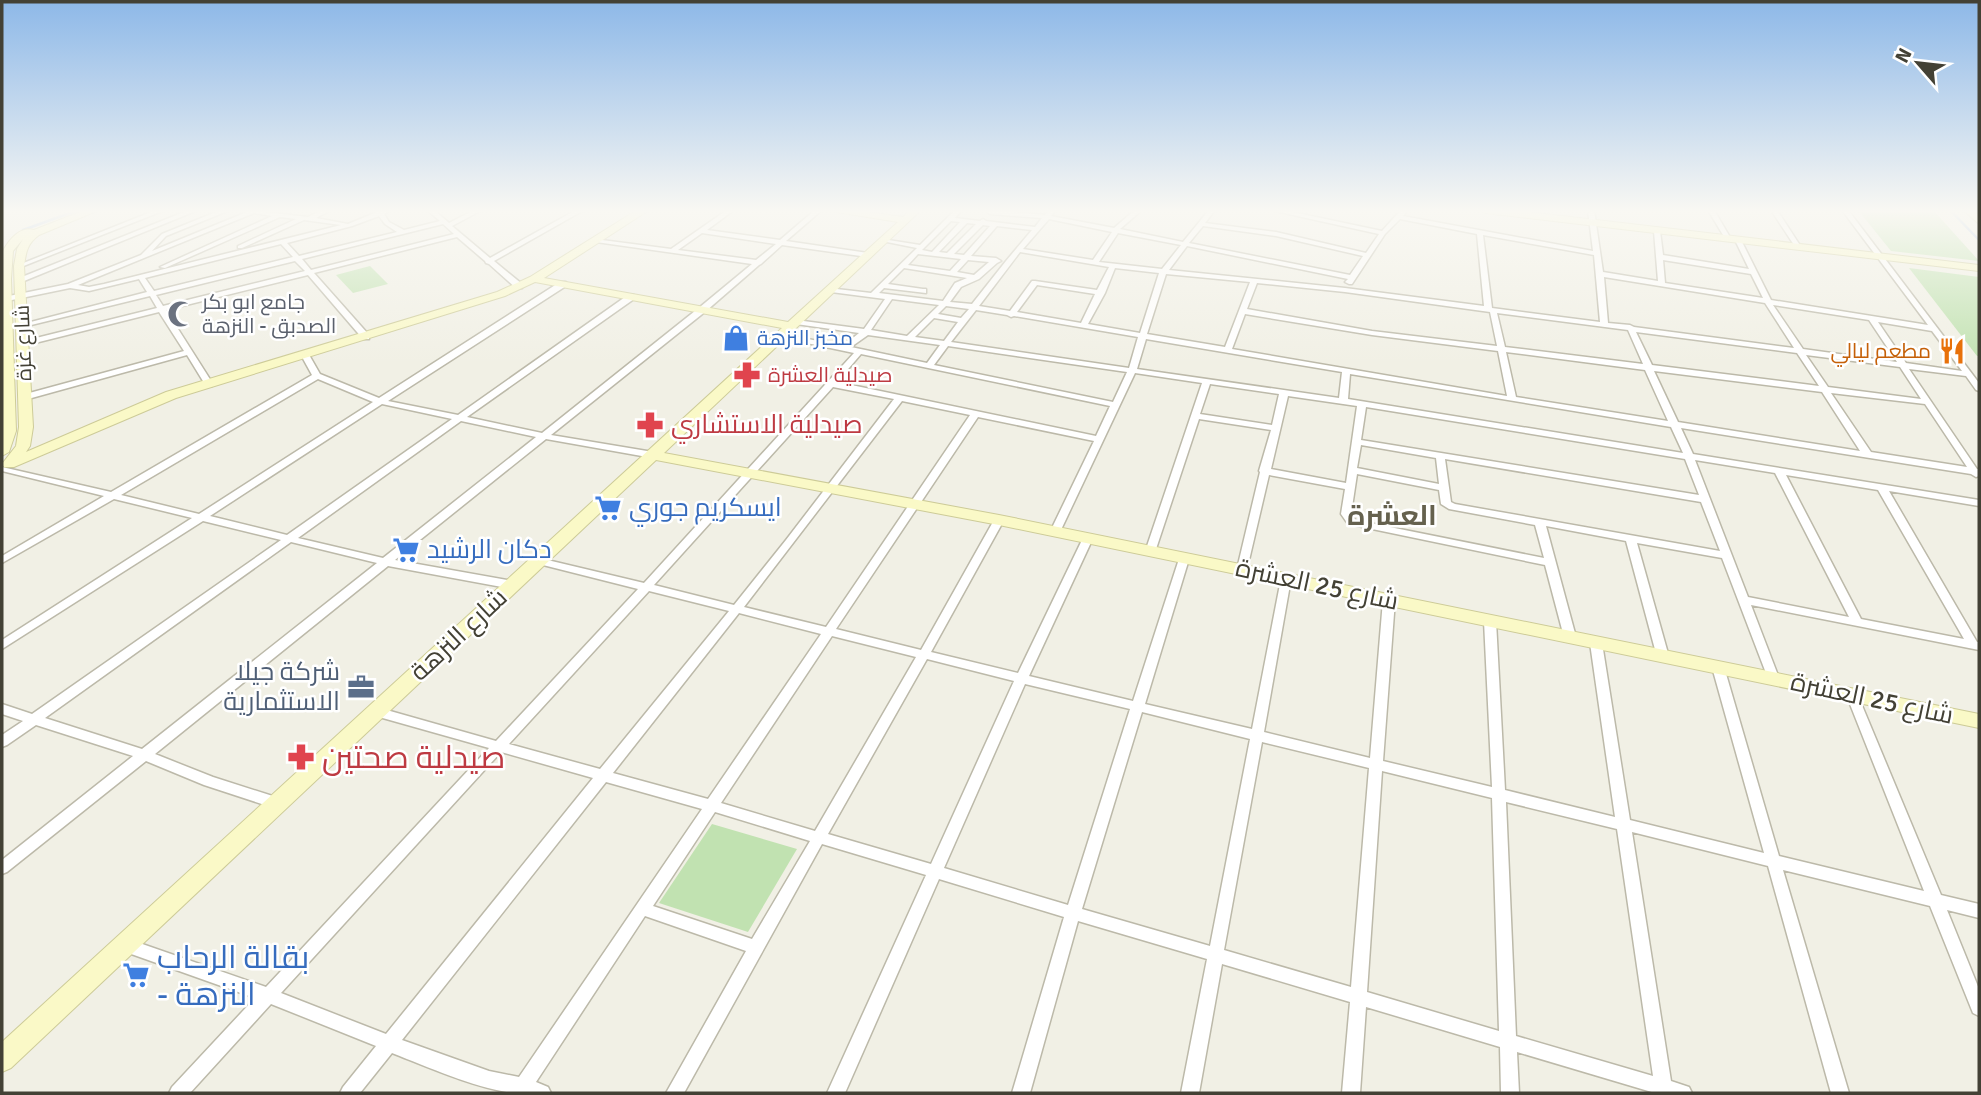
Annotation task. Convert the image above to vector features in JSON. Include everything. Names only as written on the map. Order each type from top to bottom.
[{"type":"street","name":"شارع غزة","points":[[2,452],[9,432],[8,261]]},
{"type":"street","name":"شارع غزة","points":[[5,468],[23,446],[26,436],[20,261]]},
{"type":"street","points":[[19,266],[32,261]]},
{"type":"street","points":[[21,279],[67,261]]},
{"type":"street","points":[[128,264],[132,261]]},
{"type":"street","points":[[7,299],[70,286],[135,261]]},
{"type":"street","points":[[141,277],[175,261]]},
{"type":"street","points":[[70,286],[89,289],[208,261]]},
{"type":"street","points":[[23,325],[289,261]]},
{"type":"street","points":[[300,261],[366,337]]},
{"type":"street","points":[[23,344],[356,261]]},
{"type":"street","points":[[5,468],[142,406],[480,302],[534,279],[562,261]]},
{"type":"street","points":[[752,261],[759,262]]},
{"type":"street","name":"شارع النزهة","points":[[2,1059],[862,261]]},
{"type":"street","points":[[873,295],[907,261]]},
{"type":"street","points":[[952,274],[963,261]]},
{"type":"street","points":[[909,338],[946,303],[958,285],[976,277],[995,261]]},
{"type":"street","points":[[928,367],[1008,262],[1003,261]]},
{"type":"street","points":[[1078,261],[1345,290],[1968,374]]},
{"type":"street","points":[[1055,531],[1132,370],[1163,272],[1172,261]]},
{"type":"street","points":[[1266,261],[1351,277]]},
{"type":"street","points":[[1345,290],[1363,261]]},
{"type":"street","points":[[1484,261],[1490,309],[1512,399]]},
{"type":"street","points":[[1599,261],[1604,324]]},
{"type":"street","points":[[1660,261],[1662,284]]},
{"type":"street","points":[[1686,261],[1754,272]]},
{"type":"street","points":[[1747,261],[1768,302],[1867,454]]},
{"type":"street","points":[[1885,261],[1979,388]]},
{"type":"street","points":[[1923,261],[1979,268]]},
{"type":"street","points":[[488,262],[519,286]]},
{"type":"street","points":[[2,868],[759,262]]},
{"type":"street","points":[[902,266],[976,277]]},
{"type":"street","points":[[1083,326],[1113,266]]},
{"type":"street","points":[[916,299],[939,272]]},
{"type":"street","points":[[1600,274],[1936,329]]},
{"type":"street","points":[[141,277],[209,384]]},
{"type":"street","points":[[534,279],[703,309],[790,328],[947,342],[1343,401],[1979,503]]},
{"type":"street","points":[[1228,349],[1254,281]]},
{"type":"street","points":[[1011,315],[1035,283],[1101,293]]},
{"type":"street","points":[[2,645],[563,284]]},
{"type":"street","points":[[883,286],[928,285]]},
{"type":"street","points":[[831,290],[974,307],[1228,349],[1346,372],[1978,474]]},
{"type":"street","points":[[2,742],[631,297]]},
{"type":"street","points":[[844,349],[864,333],[890,297]]},
{"type":"street","points":[[1243,311],[1345,329],[1926,402]]},
{"type":"street","points":[[933,315],[963,321]]},
{"type":"street","points":[[1872,319],[1900,364],[1978,474]]},
{"type":"street","points":[[1630,327],[1689,456],[1703,499],[1773,678]]},
{"type":"street","points":[[790,328],[844,349],[1116,405]]},
{"type":"street","points":[[25,397],[189,352]]},
{"type":"street","points":[[178,1093],[833,384],[859,352]]},
{"type":"street","points":[[305,355],[317,376],[378,401],[544,436],[653,455]]},
{"type":"street","points":[[1343,401],[1346,372]]},
{"type":"street","points":[[2,560],[317,376]]},
{"type":"street","points":[[1150,552],[1207,381]]},
{"type":"street","points":[[833,384],[1099,439]]},
{"type":"street","points":[[1242,569],[1284,393]]},
{"type":"street","points":[[349,1093],[604,776],[899,399]]},
{"type":"street","points":[[1362,404],[1346,514],[1352,522],[1549,562]]},
{"type":"street","points":[[521,1089],[975,414]]},
{"type":"street","points":[[1196,416],[1275,428]]},
{"type":"street","points":[[1357,442],[1703,499]]},
{"type":"street","name":"شارع 25 العشرة","points":[[653,455],[753,471],[1055,531],[1979,721]]},
{"type":"street","points":[[1440,455],[1442,488],[1446,504],[1452,507],[1726,555]]},
{"type":"street","points":[[5,468],[385,562],[513,584]]},
{"type":"street","points":[[1352,470],[1442,488]]},
{"type":"street","points":[[1264,471],[1349,487]]},
{"type":"street","points":[[1779,471],[1857,622]]},
{"type":"street","points":[[1882,488],[1976,645]]},
{"type":"street","points":[[675,1093],[754,947],[999,520]]},
{"type":"street","points":[[1540,524],[1570,637]]},
{"type":"street","points":[[836,1093],[1021,678],[1088,538]]},
{"type":"street","points":[[1631,540],[1663,657]]},
{"type":"street","points":[[1021,1093],[1073,912],[1184,559]]},
{"type":"street","points":[[539,561],[1979,911]]},
{"type":"street","points":[[1190,1093],[1214,953],[1286,579]]},
{"type":"street","points":[[1351,1093],[1389,600]]},
{"type":"street","points":[[1743,600],[1976,645]]},
{"type":"street","points":[[1490,621],[1510,1093]]},
{"type":"street","points":[[1596,643],[1663,1090]]},
{"type":"street","points":[[1718,667],[1840,1093]]},
{"type":"street","points":[[1852,694],[1979,1008]]},
{"type":"street","points":[[2,709],[145,755],[209,781],[277,803]]},
{"type":"street","points":[[376,712],[819,837],[1507,1040],[1663,1090],[1683,1093]]},
{"type":"street","points":[[643,909],[754,947]]},
{"type":"street","points":[[125,945],[270,996],[478,1076],[542,1093]]},
{"type":"green space","points":[[370,266],[388,284],[353,293],[336,275]]},
{"type":"green space","points":[[1909,268],[1979,277],[1979,356],[1977,356]]},
{"type":"green space","points":[[712,824],[797,849],[748,932],[659,903]]},
{"type":"place","name":"جامع ابو بكر الصدبق - النزهة","points":[[181,314]]},
{"type":"place","name":"مخبز النزهة","points":[[736,338]]},
{"type":"place","name":"مطعم ليالي","points":[[1952,351]]},
{"type":"place","name":"صيدلية العشرة","points":[[747,375]]},
{"type":"place","name":"صيدلية الاستشاري","points":[[650,425]]},
{"type":"place","name":"ايسكريم جوري","points":[[608,508]]},
{"type":"place","name":"دكان الرشيد","points":[[406,550]]},
{"type":"place","name":"شركة جيلا الاستثمارية","points":[[361,687]]},
{"type":"place","name":"صيدلية صحتين","points":[[301,757]]},
{"type":"place","name":"بقالة الرحاب - النزهة","points":[[136,975]]},
{"type":"district","name":"العشرة","points":[[1392,516]]}]
